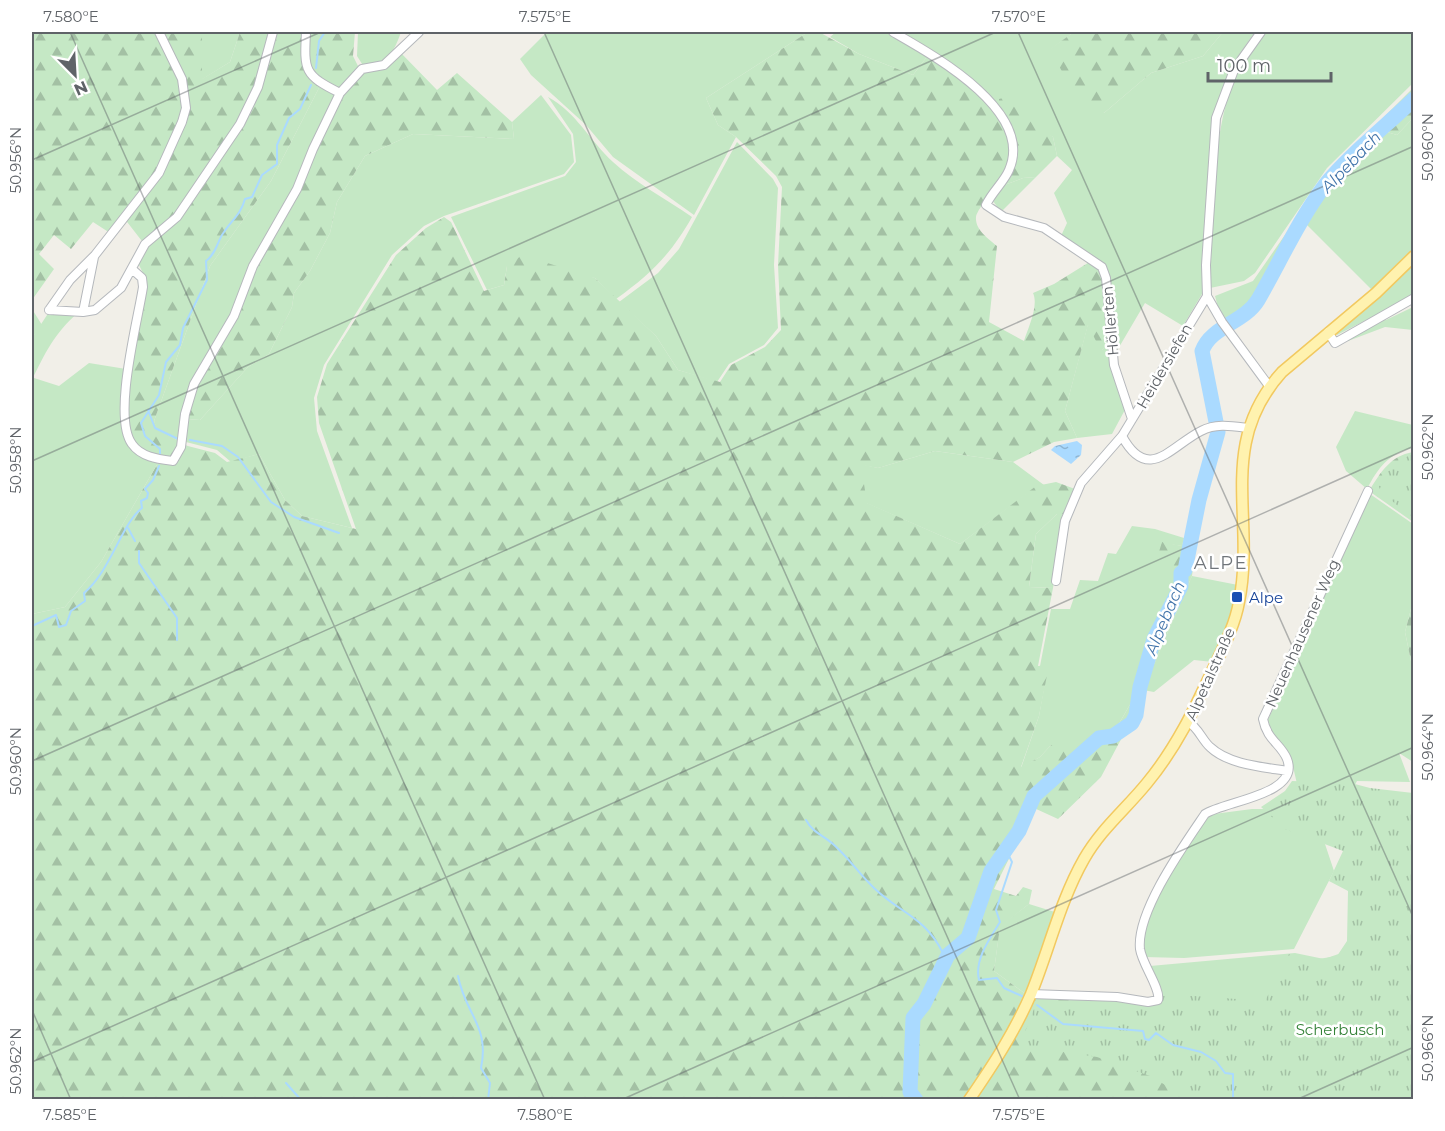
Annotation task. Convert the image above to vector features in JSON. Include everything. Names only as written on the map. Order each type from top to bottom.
[{"type":"main road","name":"Alpetalstraße","points":[[969,1100],[1001,1056],[1031,994],[1083,861],[1098,836],[1161,766],[1188,722],[1222,652],[1239,603],[1243,556],[1241,485],[1248,428],[1269,386],[1376,292],[1413,256]]},
{"type":"street","points":[[159,32],[182,79],[186,108],[159,173],[95,255],[70,280],[49,310],[83,312],[95,310],[109,302],[135,271],[145,243],[177,217],[240,124],[258,87],[273,32]]},
{"type":"street","points":[[306,32],[308,70],[314,79],[340,93]]},
{"type":"street","points":[[135,271],[143,286],[125,386],[125,427],[132,444],[148,457],[173,461],[181,447],[185,414],[194,384],[234,316],[253,266],[297,189],[340,93],[362,69],[384,65],[419,32]]},
{"type":"street","name":"Höllerten","points":[[893,32],[949,64],[975,87],[998,112],[1014,141],[1009,170],[986,205],[1004,217],[1044,228],[1102,267],[1106,278],[1114,365],[1132,419]]},
{"type":"street","points":[[1261,32],[1234,70],[1216,118],[1206,253],[1207,296],[1222,322],[1269,386]]},
{"type":"street","points":[[83,312],[95,255]]},
{"type":"street","name":"Heidersiefen","points":[[1056,581],[1065,521],[1081,483],[1122,436],[1207,296]]},
{"type":"street","points":[[1328,332],[1335,343],[1413,298]]},
{"type":"street","points":[[1122,436],[1130,451],[1138,456],[1159,458],[1202,430],[1216,426],[1248,428]]},
{"type":"street","name":"Neuenhausener Weg","points":[[1288,771],[1287,759],[1265,731],[1263,719],[1368,491]]},
{"type":"street","points":[[1031,994],[1117,997],[1148,1002],[1158,1000],[1158,991],[1146,970],[1139,939],[1143,919],[1154,898],[1205,814],[1216,807],[1262,795],[1279,787],[1288,771],[1242,763],[1212,750],[1188,722]]},
{"type":"green space","points":[[32,32],[202,32],[202,79],[230,62],[240,32],[303,32],[303,55],[320,86],[271,181],[210,266],[154,421],[158,429],[180,442],[173,460],[150,455],[140,449],[133,441],[128,427],[130,361],[145,277],[138,263],[145,245],[124,218],[110,233],[93,222],[71,249],[54,235],[39,254],[54,269],[32,300]]},
{"type":"green space","points":[[202,32],[240,32],[230,62],[201,80]]},
{"type":"green space","points":[[308,32],[355,32],[353,56],[360,70],[339,91],[315,74],[310,62]]},
{"type":"green space","points":[[358,32],[401,32],[396,46],[388,56],[364,67],[357,56]]},
{"type":"green space","points":[[547,32],[808,32],[706,98],[718,125],[736,137],[694,215],[613,157],[586,125],[531,75],[520,59]]},
{"type":"green space","points":[[808,32],[819,32],[859,54],[913,75],[929,54],[974,88],[1001,121],[1009,138],[1012,155],[1007,171],[976,217],[980,230],[997,246],[989,322],[1024,341],[1034,310],[1033,293],[1054,284],[1091,261],[1101,268],[1110,343],[1101,351],[1088,325],[1065,411],[1077,438],[1054,442],[1013,462],[935,451],[878,468],[861,465],[867,503],[960,544],[1036,486],[1056,482],[1075,489],[1064,514],[1057,514],[1036,534],[1029,587],[1053,588],[1038,666],[1049,665],[1039,716],[1021,767],[1040,757],[1051,745],[1072,743],[1078,751],[1117,727],[1132,701],[1155,632],[1184,577],[1154,568],[1162,542],[1182,546],[1184,538],[1196,543],[1192,576],[1143,690],[1143,698],[1101,777],[1058,819],[1034,808],[994,889],[1016,896],[1023,887],[1032,890],[1029,904],[1000,927],[994,971],[1027,995],[1013,1027],[964,1099],[32,1100],[32,614],[65,607],[101,562],[159,461],[174,463],[184,445],[215,453],[227,462],[259,454],[285,500],[302,516],[356,529],[319,423],[317,397],[327,364],[396,255],[426,228],[444,217],[451,222],[484,291],[504,285],[507,266],[522,255],[595,278],[656,336],[678,370],[720,382],[731,365],[765,347],[781,330],[778,265],[782,187],[776,176],[736,137],[718,125],[706,98]]},
{"type":"green space","points":[[836,32],[888,32],[929,54],[913,75],[859,54],[830,37]]},
{"type":"green space","points":[[898,32],[1035,34],[1037,32],[1074,32],[1051,49],[1104,113],[1151,73],[1203,56],[1223,32],[1255,32],[1230,71],[1215,115],[1202,294],[1183,326],[1145,303],[1115,354],[1108,273],[1061,236],[1067,223],[1054,193],[1072,170],[1057,156],[1053,137],[999,109],[952,63]]},
{"type":"green space","points":[[1074,32],[1223,32],[1203,56],[1151,73],[1104,113],[1085,104],[1078,97],[1050,49]]},
{"type":"green space","points":[[1265,32],[1413,32],[1413,83],[1327,168],[1255,273],[1244,281],[1210,288],[1214,188],[1223,116],[1232,84],[1246,55]]},
{"type":"green space","points":[[400,52],[437,90],[457,73],[512,122],[514,139],[413,134],[365,156],[337,202],[330,233],[310,271],[294,293],[292,307],[269,354],[248,367],[200,420],[186,419],[189,400],[342,94],[362,71]]},
{"type":"green space","points":[[320,86],[335,95],[296,188],[233,315],[201,367],[180,442],[157,429],[154,421],[210,266],[271,181]]},
{"type":"green space","points":[[1413,88],[1413,118],[1397,135],[1380,130],[1380,121]]},
{"type":"green space","points":[[541,95],[571,135],[574,162],[564,174],[444,216],[424,226],[392,255],[324,365],[314,398],[317,431],[352,528],[302,516],[285,500],[259,454],[231,462],[217,450],[186,442],[186,419],[200,420],[248,367],[269,354],[292,307],[294,293],[310,271],[330,233],[337,202],[365,156],[413,134],[514,139],[512,122]]},
{"type":"green space","points":[[548,97],[567,111],[622,170],[692,217],[676,242],[659,262],[640,281],[616,299],[595,278],[507,266],[504,285],[487,290],[451,217],[565,176],[576,162],[573,134]]},
{"type":"green space","points":[[1003,98],[1053,137],[1057,156],[1036,177],[1023,178],[999,187],[1015,140],[999,109],[999,99]]},
{"type":"green space","points":[[1413,118],[1413,250],[1373,291],[1304,222],[1258,296],[1231,328],[1220,315],[1215,296],[1253,281],[1330,170],[1380,121],[1380,130],[1397,135]]},
{"type":"green space","points":[[737,142],[773,179],[778,188],[774,265],[778,328],[764,345],[729,364],[717,382],[678,370],[656,336],[619,302],[658,273],[679,249]]},
{"type":"green space","points":[[1036,177],[1001,212],[993,201],[999,187],[1023,178]]},
{"type":"green space","points":[[1413,261],[1413,296],[1337,335],[1337,331]]},
{"type":"green space","points":[[1413,307],[1413,330],[1385,327],[1348,341],[1382,318],[1386,320]]},
{"type":"green space","points":[[32,309],[42,325],[32,338]]},
{"type":"green space","points":[[49,312],[78,313],[57,336],[32,380],[32,338]]},
{"type":"green space","points":[[1088,324],[1102,350],[1110,343],[1127,406],[1112,434],[1077,438],[1065,411]]},
{"type":"green space","points":[[89,363],[126,369],[159,461],[101,562],[65,607],[32,614],[32,385],[34,378],[59,386]]},
{"type":"green space","points":[[1355,411],[1413,425],[1413,448],[1397,454],[1385,463],[1375,474],[1367,489],[1346,471],[1336,447]]},
{"type":"green space","points":[[935,451],[1013,462],[1044,485],[1036,487],[960,544],[866,503],[860,464],[878,468]]},
{"type":"green space","points":[[1413,452],[1413,522],[1369,491],[1382,471],[1392,461]]},
{"type":"green space","points":[[1414,454],[1413,518],[1381,492],[1378,484],[1393,463]]},
{"type":"green space","points":[[1370,494],[1413,524],[1413,601],[1405,632],[1413,671],[1413,762],[1399,753],[1410,782],[1357,781],[1350,794],[1301,801],[1291,758],[1266,724]]},
{"type":"green space","points":[[1057,514],[1064,514],[1053,588],[1029,587],[1036,534]]},
{"type":"green space","points":[[1132,526],[1155,529],[1184,538],[1182,546],[1162,543],[1185,576],[1155,632],[1132,701],[1117,727],[1078,751],[1051,745],[1040,757],[1021,768],[1039,716],[1048,666],[1040,666],[1051,609],[1070,609],[1080,580],[1098,581],[1108,553],[1116,554]]},
{"type":"green space","points":[[1192,576],[1238,585],[1229,621],[1213,662],[1194,660],[1154,692],[1143,690]]},
{"type":"green space","points":[[1413,601],[1413,671],[1405,632]]},
{"type":"green space","name":"Scherbusch","points":[[1292,781],[1351,783],[1370,788],[1413,793],[1413,1099],[1189,1099],[1150,1076],[1097,1057],[1020,1045],[1037,1001],[1148,1004],[1160,989],[1152,976],[1173,993],[1180,995],[1265,1001],[1289,954],[1312,960],[1337,956],[1347,941],[1348,891],[1329,881],[1343,851],[1285,829],[1261,807],[1285,791]]},
{"type":"green space","points":[[1252,809],[1275,809],[1325,844],[1334,871],[1294,949],[1184,958],[1144,957],[1141,940],[1157,898],[1206,815]]},
{"type":"green space","points":[[1029,904],[1058,913],[1027,995],[994,971],[1000,926]]},
{"type":"green space","points":[[1353,949],[1300,1005],[1167,998],[1150,966],[1295,953],[1324,959]]},
{"type":"green space","points":[[1034,999],[1116,999],[1148,1003],[1264,1100],[972,1100],[1003,1057]]},
{"type":"water","points":[[1077,441],[1082,445],[1081,455],[1071,464],[1051,450],[1055,446]]},
{"type":"waterway","points":[[316,68],[319,41],[325,32]]},
{"type":"waterway","points":[[160,455],[160,449],[145,436],[141,423],[159,395],[166,362],[180,345],[183,328],[207,280],[206,261],[239,213],[245,199],[252,197],[262,175],[277,164],[277,145],[289,118],[300,109],[311,85]]},
{"type":"waterway","name":"Alpebach","points":[[916,1100],[910,1092],[913,1018],[924,1004],[948,955],[968,938],[991,871],[1019,831],[1034,796],[1099,738],[1113,736],[1132,723],[1136,715],[1140,687],[1154,639],[1181,586],[1181,573],[1185,570],[1199,500],[1218,432],[1202,351],[1213,336],[1245,314],[1258,300],[1298,227],[1334,174],[1414,99]]},
{"type":"waterway","points":[[148,410],[155,428],[178,439]]},
{"type":"waterway","points":[[190,440],[222,446],[238,457],[271,502],[294,517],[339,533]]},
{"type":"waterway","points":[[32,626],[56,615],[59,627],[66,625],[71,611],[85,601],[84,593],[101,573],[128,525],[142,508],[141,501],[147,498],[148,493],[145,489],[153,480],[159,466]]},
{"type":"waterway","points":[[128,528],[135,541]]},
{"type":"waterway","points":[[139,551],[139,563],[177,618],[177,640]]},
{"type":"waterway","points":[[806,820],[815,831],[838,849],[874,888],[920,923],[943,953],[948,955]]},
{"type":"waterway","points":[[1006,850],[1012,862],[996,910],[1000,922],[984,949],[978,972],[979,980],[997,978],[1004,988],[1024,997]]},
{"type":"waterway","points":[[458,976],[461,989],[480,1030],[483,1054],[481,1068],[490,1083],[488,1100]]},
{"type":"waterway","points":[[1037,1005],[1063,1024],[1143,1031],[1145,1039],[1149,1040],[1156,1033],[1173,1045],[1201,1052],[1216,1061],[1225,1073],[1233,1074],[1233,1100]]},
{"type":"waterway","points":[[286,1083],[301,1100]]},
{"type":"place","name":"Alpe","points":[[1237,597]]},
{"type":"district","name":"ALPE","points":[[1221,563]]}]
